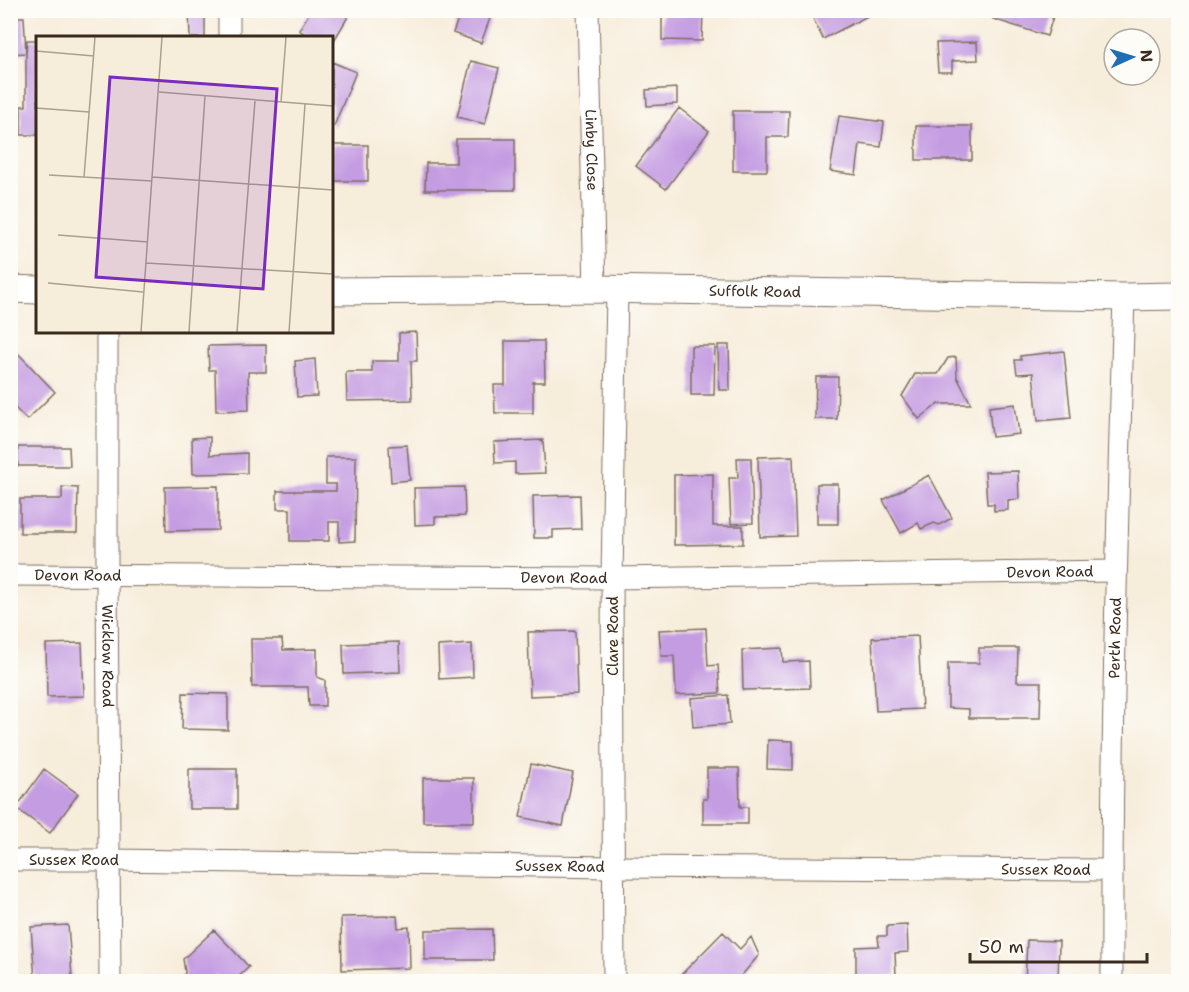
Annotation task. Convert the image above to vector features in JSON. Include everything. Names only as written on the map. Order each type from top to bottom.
[{"type":"street","points":[[229,10],[229,36]]},
{"type":"street","name":"Linby Close","points":[[588,10],[606,290]]},
{"type":"street","points":[[10,289],[36,290]]},
{"type":"street","name":"Suffolk Road","points":[[333,291],[606,290],[1179,296]]},
{"type":"street","name":"Clare Road","points":[[606,290],[612,578],[614,981]]},
{"type":"street","name":"Perth Road","points":[[1112,981],[1116,571],[1124,297]]},
{"type":"street","name":"Wicklow Road","points":[[106,333],[110,981]]},
{"type":"street","name":"Devon Road","points":[[10,575],[612,578],[1116,571]]},
{"type":"street","name":"Sussex Road","points":[[10,860],[1112,870]]},
{"type":"building","points":[[189,10],[205,10],[205,36],[190,36]]},
{"type":"building","points":[[311,10],[352,10],[333,42],[333,36],[308,36],[299,30]]},
{"type":"building","points":[[461,10],[493,10],[481,43],[453,33]]},
{"type":"building","points":[[662,10],[703,10],[702,41],[662,40]]},
{"type":"building","points":[[809,10],[879,10],[823,39]]},
{"type":"building","points":[[996,10],[1055,10],[1047,36],[993,19]]},
{"type":"building","points":[[10,17],[24,17],[26,53],[10,54]]},
{"type":"building","points":[[27,40],[36,40],[36,135],[21,135],[21,106],[26,106]]},
{"type":"building","points":[[977,42],[978,60],[952,61],[952,72],[938,72],[936,43]]},
{"type":"building","points":[[471,61],[499,68],[485,124],[457,117]]},
{"type":"building","points":[[333,62],[356,72],[333,126]]},
{"type":"building","points":[[677,88],[677,104],[647,106],[646,90]]},
{"type":"building","points":[[679,108],[709,131],[666,189],[636,166]]},
{"type":"building","points":[[733,111],[789,111],[788,137],[767,137],[767,171],[733,171]]},
{"type":"building","points":[[839,116],[884,122],[881,147],[860,144],[856,175],[830,171]]},
{"type":"building","points":[[916,126],[972,126],[972,160],[916,160]]},
{"type":"building","points":[[456,139],[515,139],[515,190],[425,190],[426,163],[456,163]]},
{"type":"building","points":[[333,145],[368,145],[368,181],[333,181]]},
{"type":"building","points":[[416,332],[417,361],[411,361],[412,400],[347,401],[346,372],[372,372],[372,361],[399,361],[399,333]]},
{"type":"building","points":[[505,341],[544,341],[545,382],[533,382],[533,413],[495,413],[494,385],[505,385]]},
{"type":"building","points":[[266,345],[266,372],[248,372],[249,410],[216,411],[215,370],[209,370],[208,346]]},
{"type":"building","points":[[718,345],[729,345],[730,390],[719,390]]},
{"type":"building","points":[[691,346],[715,346],[714,395],[691,395]]},
{"type":"building","points":[[13,348],[55,392],[27,420],[10,403],[10,350]]},
{"type":"building","points":[[1064,351],[1071,418],[1038,421],[1033,373],[1017,374],[1015,360],[1021,360],[1020,356]]},
{"type":"building","points":[[956,357],[957,377],[971,404],[938,404],[919,419],[902,396],[915,374],[938,374],[948,358]]},
{"type":"building","points":[[315,359],[317,396],[297,397],[295,361]]},
{"type":"building","points":[[816,377],[838,377],[837,419],[815,419]]},
{"type":"building","points":[[1015,404],[1019,434],[992,437],[989,407]]},
{"type":"building","points":[[210,437],[210,455],[247,453],[247,473],[193,474],[192,438]]},
{"type":"building","points":[[543,440],[545,473],[515,474],[515,462],[495,463],[494,442]]},
{"type":"building","points":[[407,445],[410,480],[391,482],[389,446]]},
{"type":"building","points":[[18,447],[69,447],[70,466],[18,466]]},
{"type":"building","points":[[793,456],[796,536],[760,537],[758,457]]},
{"type":"building","points":[[326,457],[356,457],[355,541],[339,542],[339,522],[329,522],[329,541],[290,541],[290,509],[277,509],[277,491],[336,491],[336,484],[326,484]]},
{"type":"building","points":[[737,458],[751,458],[753,523],[731,524],[729,478],[738,478]]},
{"type":"building","points":[[1018,471],[1019,499],[1008,500],[1008,510],[994,511],[994,504],[987,504],[985,472]]},
{"type":"building","points":[[713,474],[713,526],[743,526],[743,544],[674,545],[674,475]]},
{"type":"building","points":[[929,475],[952,518],[939,525],[934,523],[921,529],[918,523],[901,533],[883,500]]},
{"type":"building","points":[[817,484],[838,484],[838,524],[817,524]]},
{"type":"building","points":[[218,486],[218,530],[166,531],[165,487]]},
{"type":"building","points":[[62,487],[78,488],[77,533],[20,533],[20,499],[62,499]]},
{"type":"building","points":[[464,487],[465,516],[435,517],[435,524],[415,525],[414,488]]},
{"type":"building","points":[[580,495],[581,529],[553,530],[553,538],[534,538],[533,496]]},
{"type":"building","points":[[706,628],[708,666],[718,665],[720,693],[676,695],[674,656],[661,656],[659,630]]},
{"type":"building","points":[[575,631],[577,694],[530,696],[528,632]]},
{"type":"building","points":[[918,636],[922,709],[876,711],[872,638]]},
{"type":"building","points":[[251,639],[282,639],[283,650],[317,649],[317,677],[325,680],[325,706],[309,706],[308,687],[252,687]]},
{"type":"building","points":[[399,642],[400,672],[344,674],[343,644]]},
{"type":"building","points":[[82,643],[84,696],[47,697],[46,644]]},
{"type":"building","points":[[472,644],[473,677],[439,679],[438,646]]},
{"type":"building","points":[[782,648],[783,662],[809,661],[810,688],[743,690],[742,650]]},
{"type":"building","points":[[979,648],[1018,648],[1017,682],[1041,682],[1040,718],[969,718],[969,709],[948,708],[948,663],[979,663]]},
{"type":"building","points":[[183,693],[228,694],[228,730],[182,729]]},
{"type":"building","points":[[728,695],[730,724],[693,727],[691,698]]},
{"type":"building","points":[[768,740],[793,741],[793,770],[767,769]]},
{"type":"building","points":[[531,764],[573,773],[563,826],[520,817]]},
{"type":"building","points":[[707,768],[739,768],[740,807],[748,807],[748,824],[703,824],[703,799],[707,799]]},
{"type":"building","points":[[44,769],[78,794],[50,833],[16,808]]},
{"type":"building","points":[[189,769],[237,769],[237,809],[189,809]]},
{"type":"building","points":[[423,778],[474,778],[474,822],[423,822]]},
{"type":"building","points":[[1174,914],[1178,914],[1178,953],[1174,953]]},
{"type":"building","points":[[397,916],[398,928],[409,927],[410,968],[342,970],[341,917]]},
{"type":"building","points":[[68,925],[72,977],[35,980],[31,927]]},
{"type":"building","points":[[907,925],[908,952],[895,953],[896,976],[856,977],[856,947],[879,946],[878,936],[887,936],[887,926]]},
{"type":"building","points":[[492,929],[493,960],[425,960],[425,930]]},
{"type":"building","points":[[214,930],[249,967],[233,982],[222,982],[215,975],[208,982],[184,982],[183,959]]},
{"type":"building","points":[[723,932],[740,949],[751,937],[759,955],[736,982],[674,982]]},
{"type":"building","points":[[1027,940],[1059,941],[1058,982],[1025,981]]}]
